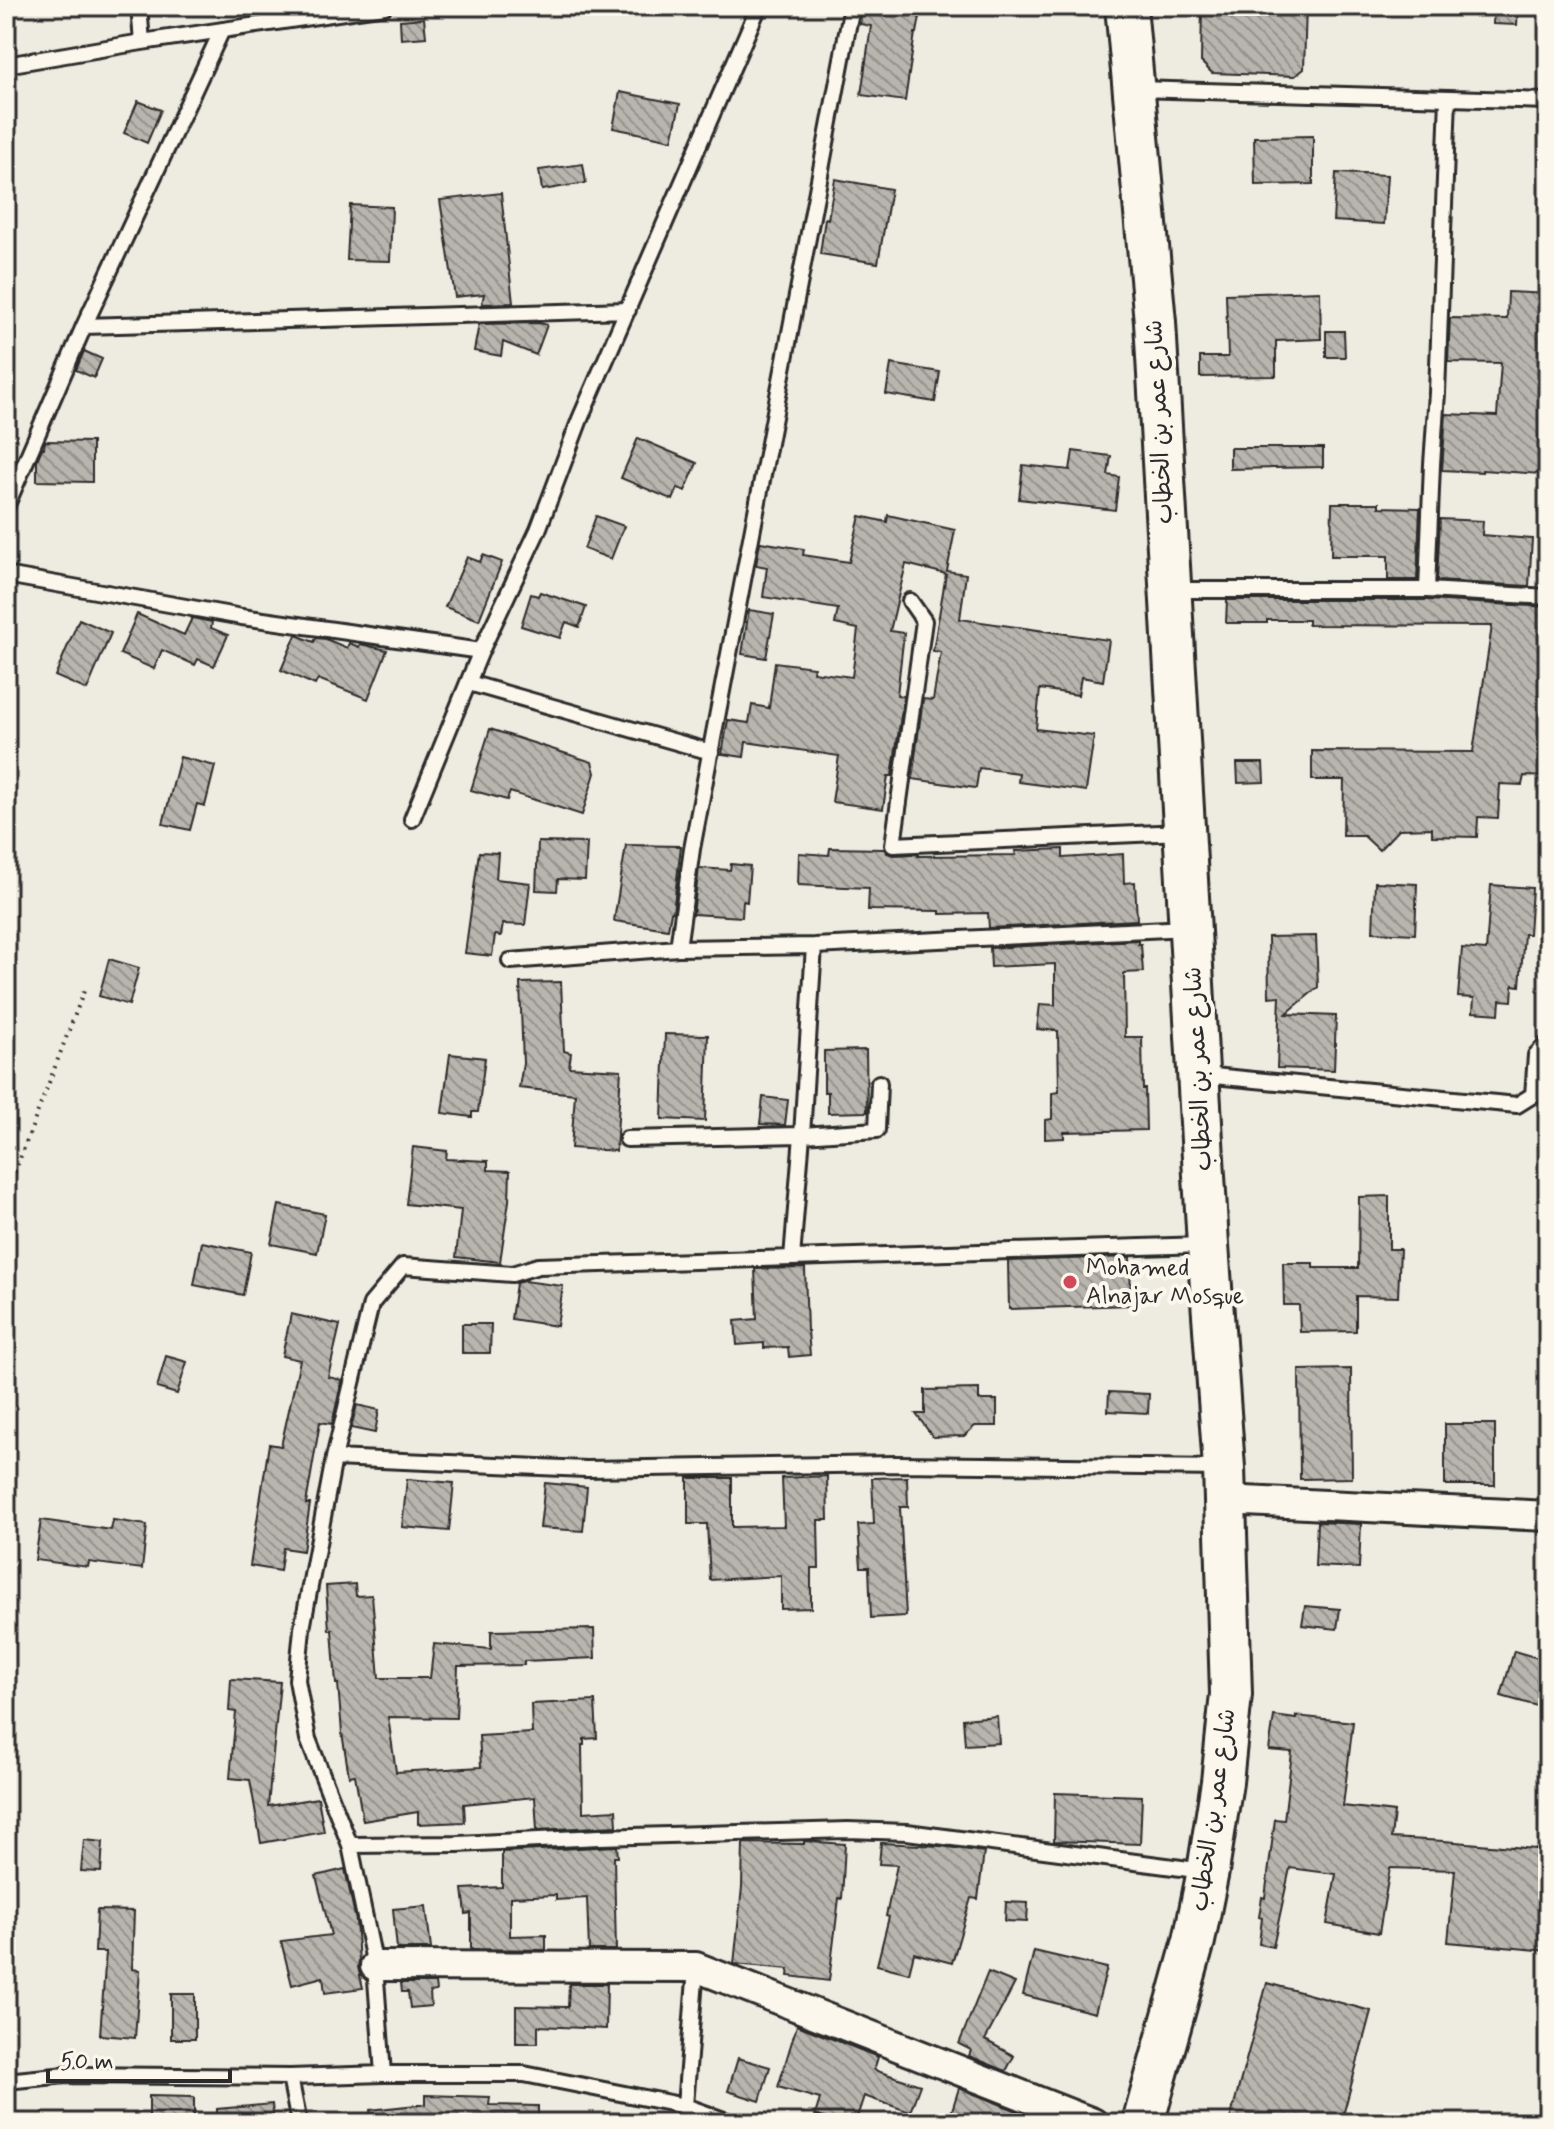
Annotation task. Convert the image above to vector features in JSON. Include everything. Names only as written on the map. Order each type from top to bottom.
[{"type":"main road","name":"شارع عمر بن الخطاب","points":[[1126,6],[1155,322],[1208,1245],[1225,1484],[1231,1694],[1222,1782],[1194,1941],[1143,2123]]},
{"type":"street","points":[[1225,1484],[1548,1516]]},
{"type":"street","points":[[375,1966],[696,1967],[1093,2123]]},
{"type":"lane","points":[[139,6],[142,42]]},
{"type":"lane","points":[[6,65],[385,6]]},
{"type":"lane","points":[[412,819],[481,651],[538,530],[580,419],[759,6]]},
{"type":"lane","points":[[678,948],[692,849],[852,6]]},
{"type":"lane","points":[[6,507],[84,326],[222,30]]},
{"type":"lane","points":[[1133,89],[1548,101]]},
{"type":"lane","points":[[1427,590],[1448,98]]},
{"type":"lane","points":[[84,326],[628,310]]},
{"type":"lane","points":[[6,575],[242,617],[481,651]]},
{"type":"lane","points":[[1170,590],[1427,590],[1548,597]]},
{"type":"lane","points":[[910,601],[924,621],[893,845],[1185,831]]},
{"type":"lane","points":[[469,683],[711,752]]},
{"type":"lane","points":[[510,961],[678,948],[814,946],[1191,928]]},
{"type":"lane","points":[[792,1258],[814,946]]},
{"type":"lane","points":[[1199,1075],[1517,1105],[1533,1095],[1536,1055],[1548,1043]]},
{"type":"lane","points":[[627,1139],[877,1130],[879,1083]]},
{"type":"lane","points":[[383,2074],[375,1966],[350,1845],[308,1739],[297,1680],[302,1629],[334,1458],[371,1304],[403,1266],[512,1274],[538,1266],[1208,1245]]},
{"type":"lane","points":[[334,1458],[586,1469],[896,1464],[1225,1484]]},
{"type":"lane","points":[[350,1845],[877,1831],[907,1832],[1208,1871]]},
{"type":"lane","points":[[685,2123],[696,1967]]},
{"type":"lane","points":[[6,2081],[66,2075],[290,2077],[524,2074],[685,2106],[732,2123]]},
{"type":"lane","points":[[290,2077],[299,2123]]},
{"type":"path","points":[[6,1195],[84,991]]},
{"type":"building","points":[[863,6],[922,6],[905,101],[861,95],[871,26],[860,24]]},
{"type":"building","points":[[1202,6],[1306,6],[1304,69],[1295,76],[1212,73],[1201,62]]},
{"type":"building","points":[[1494,6],[1518,6],[1517,25],[1493,24]]},
{"type":"building","points":[[424,18],[426,37],[401,39],[400,20]]},
{"type":"building","points":[[620,92],[680,104],[672,140],[613,128]]},
{"type":"building","points":[[138,101],[161,110],[147,143],[124,133]]},
{"type":"building","points":[[1313,136],[1313,184],[1255,185],[1254,137]]},
{"type":"building","points":[[583,164],[586,183],[542,190],[539,170]]},
{"type":"building","points":[[1336,173],[1387,175],[1384,224],[1333,221]]},
{"type":"building","points":[[835,179],[891,189],[878,263],[820,254]]},
{"type":"building","points":[[501,193],[513,303],[482,304],[484,294],[455,297],[440,200]]},
{"type":"building","points":[[350,205],[392,207],[390,261],[347,260]]},
{"type":"building","points":[[1320,291],[1321,339],[1276,341],[1276,376],[1200,377],[1200,357],[1228,357],[1226,294]]},
{"type":"building","points":[[1508,292],[1548,294],[1548,382],[1541,474],[1442,470],[1446,414],[1497,416],[1501,363],[1448,362],[1450,318],[1507,319]]},
{"type":"building","points":[[479,324],[547,325],[536,355],[503,342],[501,356],[474,351]]},
{"type":"building","points":[[1326,331],[1344,331],[1345,357],[1326,357]]},
{"type":"building","points":[[84,351],[102,359],[94,378],[76,370]]},
{"type":"building","points":[[891,364],[940,372],[935,402],[886,394]]},
{"type":"building","points":[[638,438],[697,463],[685,491],[678,488],[673,500],[621,478]]},
{"type":"building","points":[[45,441],[92,442],[92,482],[37,481],[37,460]]},
{"type":"building","points":[[1230,448],[1323,448],[1323,467],[1230,469]]},
{"type":"building","points":[[1073,451],[1111,456],[1108,475],[1119,477],[1115,510],[1019,499],[1023,465],[1070,470]]},
{"type":"building","points":[[1332,503],[1379,503],[1379,507],[1420,508],[1417,580],[1388,580],[1388,556],[1331,556]]},
{"type":"building","points":[[888,515],[955,530],[947,571],[966,574],[960,619],[1109,640],[1103,681],[1081,677],[1078,695],[1040,689],[1036,729],[1094,736],[1086,791],[1018,782],[1019,773],[979,768],[976,788],[912,779],[923,699],[933,700],[941,652],[933,651],[946,574],[906,564],[890,631],[904,633],[897,695],[904,696],[892,776],[888,776],[883,809],[832,802],[839,756],[746,742],[744,757],[722,754],[728,720],[749,723],[752,705],[769,708],[775,662],[814,667],[813,672],[852,677],[858,629],[835,624],[838,609],[763,597],[767,567],[756,565],[760,542],[804,549],[803,555],[849,562],[860,516],[887,522]]},
{"type":"building","points":[[596,516],[624,526],[611,559],[584,549]]},
{"type":"building","points":[[1440,519],[1483,521],[1482,535],[1532,539],[1529,586],[1437,581]]},
{"type":"building","points":[[483,555],[502,562],[479,620],[445,607],[467,557],[480,562]]},
{"type":"building","points":[[540,592],[586,607],[579,627],[566,622],[560,638],[521,626],[531,594],[538,596]]},
{"type":"building","points":[[1227,600],[1427,600],[1548,607],[1548,777],[1524,776],[1522,785],[1500,784],[1498,818],[1478,817],[1477,837],[1432,836],[1432,828],[1399,829],[1379,850],[1364,836],[1343,836],[1344,780],[1312,780],[1312,751],[1473,752],[1492,626],[1308,625],[1308,620],[1226,623]]},
{"type":"building","points":[[749,610],[774,614],[766,658],[742,654]]},
{"type":"building","points":[[137,614],[184,635],[192,618],[212,622],[211,628],[228,635],[214,666],[198,659],[195,665],[162,650],[154,669],[120,654]]},
{"type":"building","points":[[79,619],[111,633],[87,690],[55,676]]},
{"type":"building","points":[[296,635],[314,642],[316,638],[326,639],[347,648],[349,643],[387,650],[368,699],[318,679],[315,685],[281,670]]},
{"type":"building","points":[[490,729],[592,762],[595,773],[582,815],[510,792],[507,800],[471,790]]},
{"type":"building","points":[[180,757],[215,766],[205,806],[197,804],[190,830],[163,824]]},
{"type":"building","points":[[1237,763],[1263,763],[1264,782],[1238,783]]},
{"type":"building","points":[[538,842],[587,843],[585,880],[558,879],[557,891],[536,890]]},
{"type":"building","points":[[626,845],[681,846],[668,929],[614,921]]},
{"type":"building","points":[[830,848],[884,849],[893,855],[918,856],[1016,855],[1015,851],[1063,849],[1063,858],[1123,854],[1124,883],[1135,882],[1137,920],[989,928],[988,913],[868,910],[869,888],[798,885],[799,853],[829,855]]},
{"type":"building","points":[[479,852],[498,853],[496,879],[530,883],[525,925],[503,924],[501,936],[495,935],[492,956],[465,953]]},
{"type":"building","points":[[731,864],[750,866],[747,902],[743,901],[742,917],[693,914],[699,868],[730,870]]},
{"type":"building","points":[[1375,882],[1417,884],[1415,934],[1373,932]]},
{"type":"building","points":[[1491,885],[1532,888],[1529,934],[1524,934],[1520,986],[1513,985],[1512,1001],[1500,1000],[1499,1014],[1473,1012],[1474,998],[1458,997],[1462,948],[1486,950]]},
{"type":"building","points":[[1316,936],[1318,987],[1286,1014],[1336,1016],[1334,1070],[1277,1068],[1280,996],[1269,997],[1268,937]]},
{"type":"building","points":[[1138,940],[1143,972],[1124,973],[1125,1037],[1142,1037],[1146,1130],[1064,1132],[1064,1138],[1045,1139],[1045,1120],[1052,1119],[1052,1093],[1059,1092],[1058,1031],[1037,1029],[1040,1004],[1055,1005],[1055,964],[991,967],[990,948]]},
{"type":"building","points":[[109,959],[139,968],[129,1005],[99,996]]},
{"type":"building","points":[[561,982],[564,1051],[571,1053],[569,1067],[621,1070],[616,1151],[571,1148],[575,1094],[519,1088],[523,1063],[520,983]]},
{"type":"building","points":[[665,1034],[708,1035],[705,1121],[662,1119]]},
{"type":"building","points":[[866,1050],[867,1112],[828,1113],[828,1092],[824,1092],[824,1051]]},
{"type":"building","points":[[450,1054],[485,1058],[478,1112],[472,1112],[472,1117],[442,1113]]},
{"type":"building","points":[[763,1097],[788,1100],[785,1125],[760,1124]]},
{"type":"building","points":[[413,1147],[447,1151],[446,1159],[488,1161],[488,1170],[510,1171],[500,1262],[456,1257],[461,1210],[406,1204]]},
{"type":"building","points":[[1389,1196],[1389,1249],[1400,1249],[1398,1297],[1356,1296],[1356,1331],[1300,1332],[1299,1305],[1284,1305],[1283,1263],[1313,1263],[1313,1268],[1358,1268],[1359,1197]]},
{"type":"building","points":[[279,1205],[325,1214],[317,1253],[271,1244]]},
{"type":"building","points":[[202,1242],[251,1252],[243,1295],[194,1285]]},
{"type":"building","name":"Mohamed Alnajar Mosque","points":[[1130,1257],[1131,1305],[1009,1309],[1008,1261]]},
{"type":"building","points":[[805,1268],[810,1355],[789,1357],[788,1347],[764,1348],[764,1343],[737,1345],[735,1321],[757,1319],[755,1269]]},
{"type":"building","points":[[524,1281],[563,1286],[557,1326],[511,1319],[516,1283]]},
{"type":"building","points":[[291,1314],[340,1325],[328,1377],[342,1380],[332,1424],[320,1422],[306,1504],[310,1504],[303,1551],[283,1548],[280,1571],[250,1566],[269,1444],[281,1446],[300,1360],[282,1356]]},
{"type":"building","points":[[462,1324],[491,1324],[490,1353],[462,1353]]},
{"type":"building","points":[[166,1356],[187,1362],[177,1394],[157,1388]]},
{"type":"building","points":[[1351,1369],[1352,1478],[1300,1479],[1299,1370]]},
{"type":"building","points":[[979,1389],[979,1400],[997,1400],[997,1426],[975,1426],[964,1436],[933,1437],[916,1414],[925,1414],[925,1390]]},
{"type":"building","points":[[1109,1392],[1149,1394],[1148,1413],[1108,1411]]},
{"type":"building","points":[[357,1405],[379,1410],[375,1433],[351,1428]]},
{"type":"building","points":[[1445,1424],[1495,1424],[1495,1485],[1445,1485]]},
{"type":"building","points":[[827,1476],[828,1520],[818,1520],[819,1568],[811,1568],[811,1608],[781,1609],[781,1576],[710,1580],[707,1524],[688,1524],[688,1478],[732,1478],[732,1527],[784,1526],[782,1478]]},
{"type":"building","points":[[907,1477],[908,1507],[900,1507],[906,1616],[871,1618],[869,1567],[861,1567],[858,1525],[874,1524],[872,1478]]},
{"type":"building","points":[[407,1479],[454,1483],[449,1531],[402,1527]]},
{"type":"building","points":[[545,1483],[587,1487],[583,1531],[540,1528]]},
{"type":"building","points":[[41,1520],[111,1530],[113,1520],[147,1525],[142,1569],[89,1562],[88,1567],[35,1560]]},
{"type":"building","points":[[1317,1522],[1361,1524],[1359,1568],[1315,1566]]},
{"type":"building","points":[[355,1584],[356,1596],[372,1595],[379,1678],[430,1678],[434,1644],[491,1649],[491,1631],[594,1629],[595,1658],[524,1661],[524,1665],[458,1666],[456,1718],[388,1717],[396,1772],[481,1767],[479,1736],[532,1733],[531,1704],[595,1701],[597,1738],[584,1739],[582,1745],[583,1812],[616,1810],[617,1826],[537,1830],[535,1797],[464,1804],[465,1822],[418,1824],[418,1812],[363,1821],[355,1775],[349,1776],[342,1733],[326,1586]]},
{"type":"building","points":[[1305,1606],[1340,1609],[1337,1629],[1302,1625]]},
{"type":"building","points":[[1514,1651],[1548,1661],[1548,1709],[1501,1696]]},
{"type":"building","points":[[231,1679],[280,1682],[268,1806],[318,1798],[324,1832],[261,1843],[250,1780],[230,1778],[236,1712],[229,1711]]},
{"type":"building","points":[[997,1716],[999,1743],[965,1745],[963,1719]]},
{"type":"building","points":[[1274,1716],[1353,1722],[1343,1806],[1394,1812],[1391,1838],[1548,1850],[1548,1951],[1448,1942],[1455,1870],[1390,1868],[1379,1933],[1327,1924],[1336,1874],[1290,1868],[1273,1947],[1259,1944],[1262,1918],[1259,1917],[1262,1897],[1265,1898],[1275,1819],[1284,1820],[1292,1752],[1269,1750]]},
{"type":"building","points":[[1055,1793],[1142,1796],[1140,1844],[1054,1841]]},
{"type":"building","points":[[84,1840],[103,1842],[101,1872],[81,1871]]},
{"type":"building","points":[[804,1841],[845,1844],[842,1899],[839,1898],[829,1981],[788,1976],[789,1969],[734,1964],[743,1843],[804,1844]]},
{"type":"building","points":[[881,1843],[984,1852],[978,1899],[971,1898],[952,1963],[914,1953],[909,1973],[877,1965],[897,1865],[879,1864]]},
{"type":"building","points":[[617,1846],[618,1857],[614,1857],[616,1950],[589,1950],[587,1898],[556,1900],[556,1895],[510,1897],[510,1936],[546,1935],[546,1950],[471,1949],[471,1913],[466,1914],[463,1889],[502,1887],[502,1852]]},
{"type":"building","points":[[345,1869],[356,1921],[358,1967],[363,1988],[325,1993],[323,1977],[292,1985],[281,1941],[331,1935],[316,1876]]},
{"type":"building","points":[[1006,1902],[1028,1903],[1027,1922],[1005,1921]]},
{"type":"building","points":[[426,1906],[431,1949],[397,1949],[393,1909]]},
{"type":"building","points":[[97,1910],[134,1911],[132,1969],[140,1970],[135,2038],[100,2035],[106,1952],[95,1952]]},
{"type":"building","points":[[1034,1951],[1107,1968],[1095,2013],[1023,1995]]},
{"type":"building","points":[[988,1972],[1015,1983],[985,2040],[1014,2056],[1006,2071],[969,2056],[971,2050],[959,2044]]},
{"type":"building","points":[[401,1983],[435,1983],[436,1991],[430,1992],[431,2006],[410,2008],[408,1992],[402,1992]]},
{"type":"building","points":[[1267,1983],[1371,2011],[1341,2123],[1229,2123]]},
{"type":"building","points":[[569,1984],[607,1984],[606,2029],[538,2026],[538,2043],[516,2043],[516,2006],[568,2007]]},
{"type":"building","points":[[171,1994],[195,1994],[195,2039],[171,2039]]},
{"type":"building","points":[[797,2025],[878,2057],[874,2070],[920,2085],[910,2112],[864,2096],[855,2123],[839,2123],[815,2115],[820,2099],[778,2087]]},
{"type":"building","points":[[738,2058],[770,2067],[760,2101],[728,2091]]},
{"type":"building","points":[[959,2088],[1047,2123],[948,2123]]},
{"type":"building","points":[[426,2095],[490,2097],[489,2105],[538,2106],[538,2123],[371,2123],[370,2110],[426,2104]]},
{"type":"building","points":[[149,2096],[194,2097],[194,2123],[149,2123]]},
{"type":"building","points":[[272,2104],[274,2123],[217,2123],[217,2109]]},
{"type":"place","name":"Mohamed Alnajar Mosque","points":[[1070,1282]]}]
